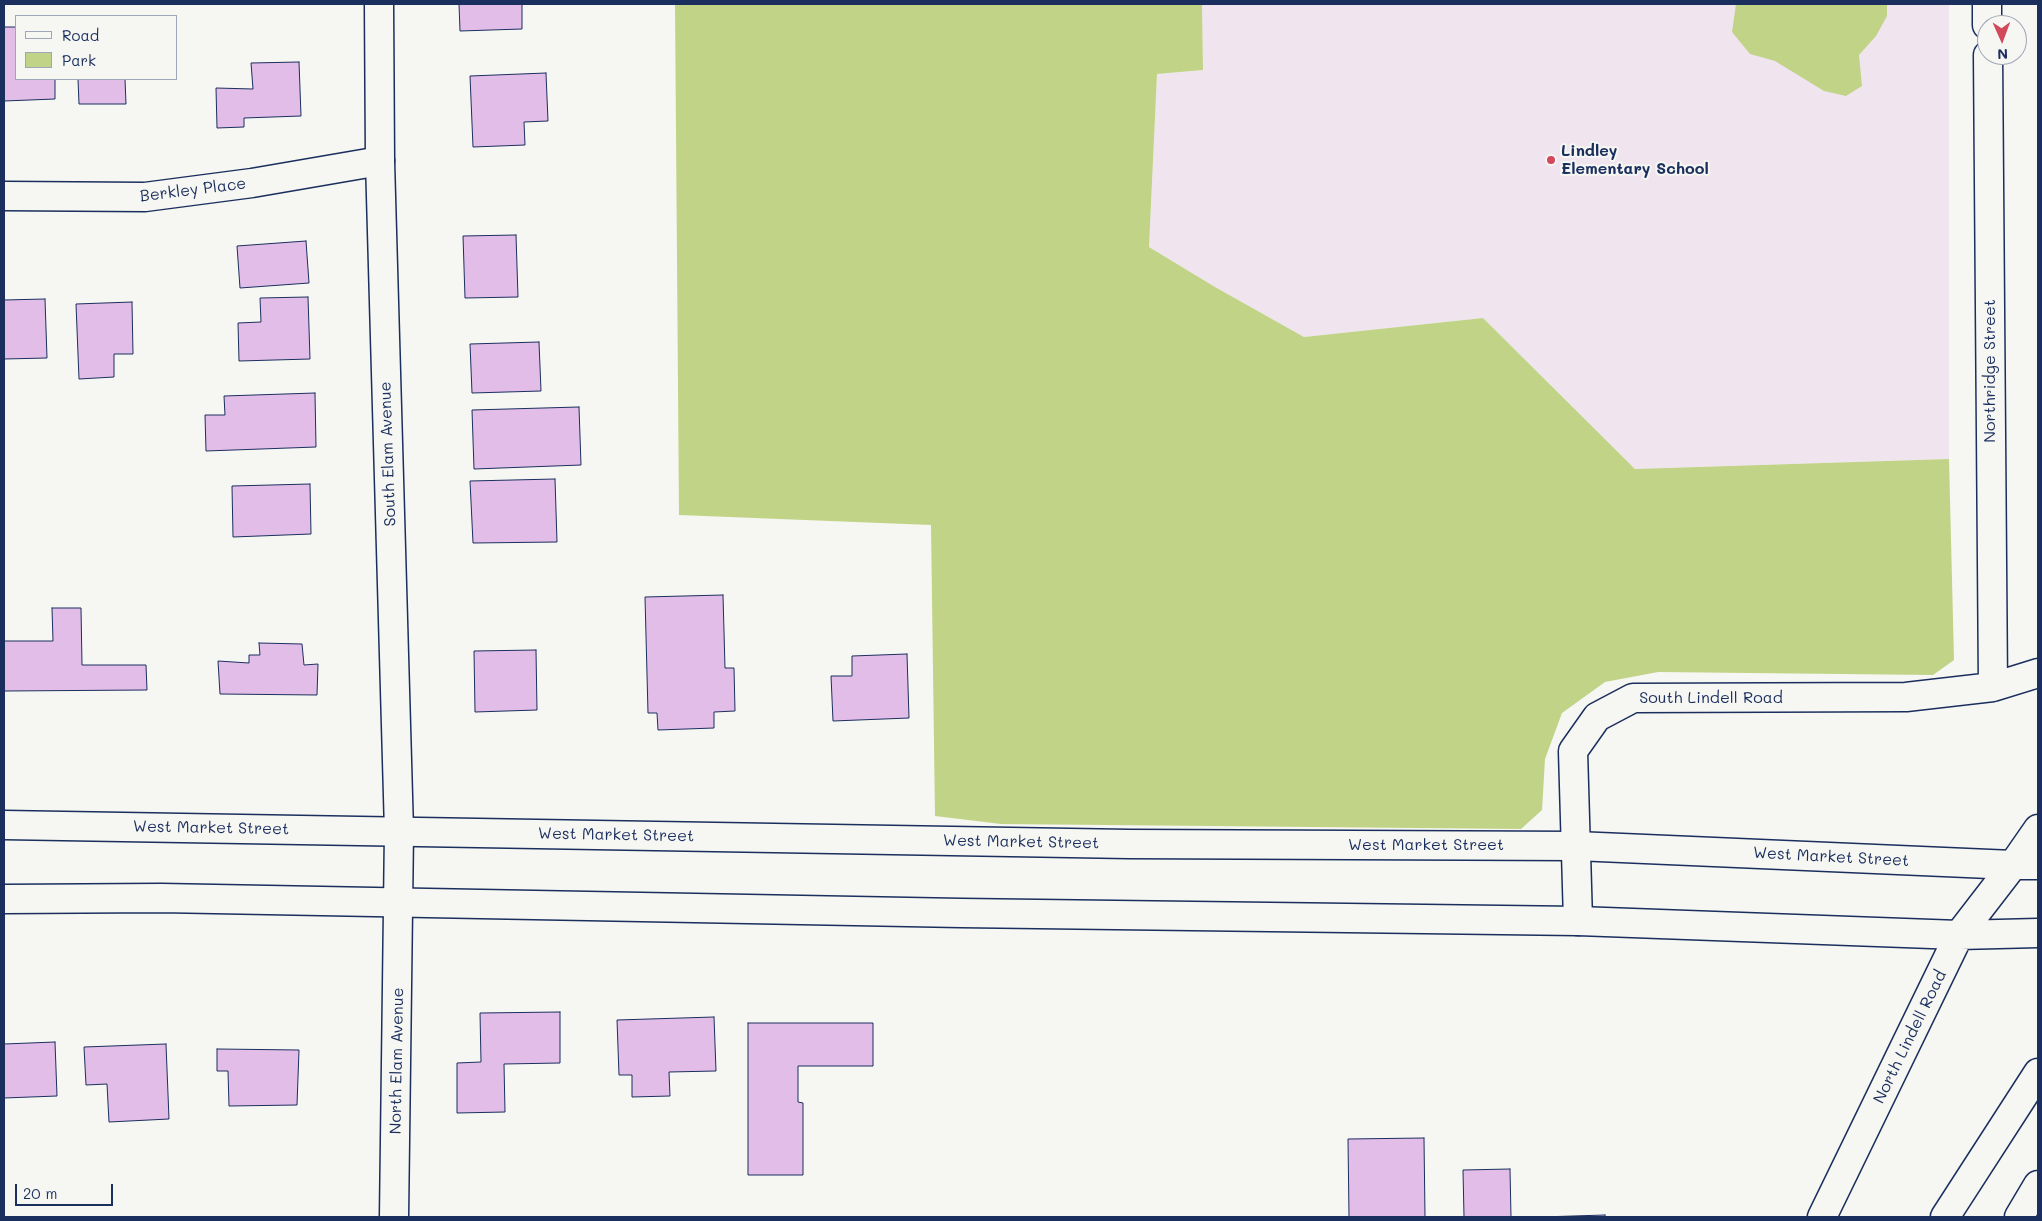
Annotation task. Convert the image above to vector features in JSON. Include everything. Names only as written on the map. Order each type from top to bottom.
[{"type":"main road","name":"South Elam Avenue","points":[[379,4],[380,161],[399,831],[399,904]]},
{"type":"main road","name":"Northridge Street","points":[[1988,65],[1993,687]]},
{"type":"main road","name":"Berkley Place","points":[[4,196],[145,197],[252,183],[380,161]]},
{"type":"main road","name":"South Lindell Road","points":[[1578,921],[1574,751],[1597,717],[1633,698],[1906,697],[1993,687],[2038,673]]},
{"type":"main road","name":"West Market Street","points":[[4,825],[1139,844],[1576,846],[2026,865]]},
{"type":"main road","name":"North Lindell Road","points":[[1822,1217],[1959,935],[2026,865],[2038,829]]},
{"type":"main road","points":[[4,898],[161,898],[399,904],[1578,921],[1959,935],[2038,933]]},
{"type":"main road","name":"North Elam Avenue","points":[[394,1217],[399,904]]},
{"type":"main road","points":[[1945,1217],[2038,1072]]},
{"type":"main road","points":[[2019,1217],[2038,1185]]},
{"type":"shaded area","name":"Lindley Elementary School","points":[[1202,4],[1949,4],[1949,459],[1635,469],[1483,318],[1304,337],[1149,247],[1157,74],[1203,70]]},
{"type":"green space","points":[[675,4],[1202,4],[1203,70],[1157,74],[1149,247],[1304,337],[1483,318],[1635,469],[1949,459],[1954,660],[1933,675],[1658,672],[1605,682],[1562,713],[1545,759],[1542,810],[1521,829],[1001,824],[935,816],[931,525],[679,515]]},
{"type":"green space","points":[[1736,4],[1887,4],[1887,16],[1876,36],[1859,55],[1862,86],[1846,96],[1824,91],[1775,61],[1750,54],[1732,32]]},
{"type":"building","points":[[459,4],[522,4],[522,29],[460,31]]},
{"type":"building","points":[[4,27],[15,27],[15,80],[55,80],[55,99],[4,101]]},
{"type":"building","points":[[299,62],[301,116],[244,118],[244,127],[217,128],[216,88],[253,89],[251,63]]},
{"type":"building","points":[[546,73],[548,121],[524,122],[525,145],[473,147],[470,76]]},
{"type":"building","points":[[78,80],[125,80],[126,104],[79,104]]},
{"type":"building","points":[[516,235],[518,297],[465,298],[463,236]]},
{"type":"building","points":[[306,241],[309,283],[240,288],[237,246]]},
{"type":"building","points":[[308,297],[310,359],[239,361],[238,323],[261,322],[260,298]]},
{"type":"building","points":[[45,299],[47,358],[4,359],[4,300]]},
{"type":"building","points":[[132,302],[133,354],[114,354],[114,377],[79,379],[76,304]]},
{"type":"building","points":[[539,342],[541,391],[472,393],[470,344]]},
{"type":"building","points":[[315,393],[316,447],[206,451],[205,415],[225,415],[224,396]]},
{"type":"building","points":[[579,407],[581,465],[474,469],[472,410]]},
{"type":"building","points":[[555,479],[557,542],[473,543],[470,481]]},
{"type":"building","points":[[310,484],[311,534],[233,537],[232,486]]},
{"type":"building","points":[[723,595],[725,668],[734,668],[735,711],[714,712],[714,728],[658,730],[657,713],[648,713],[645,597]]},
{"type":"building","points":[[52,608],[81,608],[82,665],[146,665],[147,690],[4,691],[4,641],[53,641]]},
{"type":"building","points":[[259,643],[302,644],[304,665],[318,664],[317,695],[220,694],[218,661],[249,663],[249,655],[260,655]]},
{"type":"building","points":[[536,650],[537,710],[475,712],[474,651]]},
{"type":"building","points":[[907,654],[909,718],[833,721],[831,676],[852,676],[852,656]]},
{"type":"building","points":[[560,1012],[560,1063],[504,1064],[505,1112],[457,1113],[457,1063],[481,1062],[480,1013]]},
{"type":"building","points":[[714,1017],[716,1071],[669,1072],[670,1096],[632,1097],[632,1075],[619,1075],[617,1020]]},
{"type":"building","points":[[748,1023],[873,1023],[873,1066],[798,1066],[798,1102],[803,1103],[803,1175],[748,1175]]},
{"type":"building","points":[[55,1042],[57,1096],[4,1098],[4,1044]]},
{"type":"building","points":[[166,1044],[169,1119],[109,1122],[107,1084],[86,1085],[84,1047]]},
{"type":"building","points":[[217,1049],[299,1050],[297,1105],[229,1106],[228,1071],[217,1071]]},
{"type":"building","points":[[1424,1138],[1425,1217],[1349,1217],[1348,1139]]},
{"type":"building","points":[[1510,1169],[1511,1217],[1464,1217],[1463,1170]]},
{"type":"building","points":[[1605,1215],[1605,1217],[1541,1217]]},
{"type":"place","name":"Lindley Elementary School","points":[[1551,160]]}]
